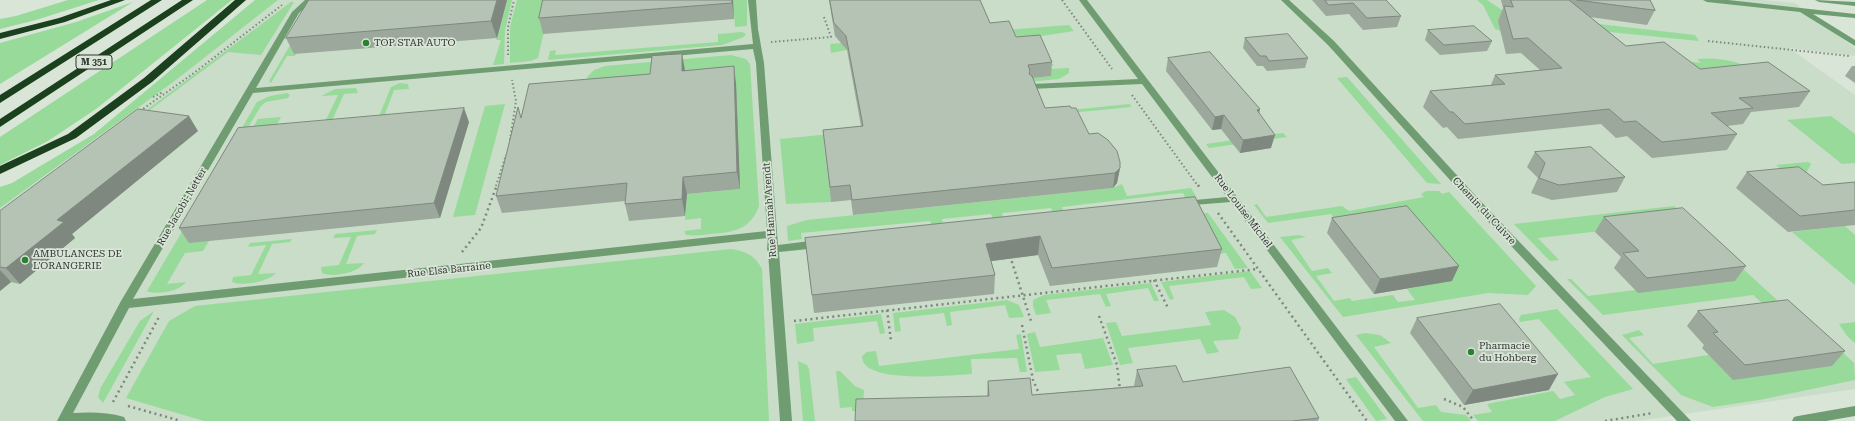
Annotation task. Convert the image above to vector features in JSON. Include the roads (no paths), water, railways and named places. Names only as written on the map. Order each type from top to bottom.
[{"type":"highway","points":[[0,36],[55,22],[120,0]]},
{"type":"highway","name":"M 351","points":[[0,100],[157,0]]},
{"type":"highway","name":"M 351","points":[[0,124],[188,0]]},
{"type":"highway","points":[[0,170],[72,136],[148,80],[241,0]]},
{"type":"street","name":"Rue Jacobi-Netter","points":[[64,420],[126,304],[296,12],[310,0]]},
{"type":"street","name":"Rue Hannah Arendt","points":[[752,0],[754,29],[760,63],[772,249],[786,421]]},
{"type":"street","name":"Rue Louise Michel","points":[[1083,0],[1402,421]]},
{"type":"street","name":"Chemin du Cuivre","points":[[1285,0],[1331,43],[1482,209],[1682,418]]},
{"type":"street","points":[[1707,0],[1855,16]]},
{"type":"street","points":[[1819,0],[1855,4]]},
{"type":"street","points":[[1802,10],[1855,44]]},
{"type":"street","points":[[250,91],[757,44]]},
{"type":"street","points":[[1033,87],[1063,84],[1123,84],[1144,81]]},
{"type":"street","points":[[1177,205],[1234,199]]},
{"type":"street","name":"Rue Elsa Barraine","points":[[126,304],[771,234]]},
{"type":"street","points":[[772,249],[827,243]]},
{"type":"street","points":[[1798,421],[1855,411]]},
{"type":"street","points":[[64,420],[97,417],[120,421]]},
{"type":"place","name":"TOP STAR AUTO","points":[[366,43]]},
{"type":"place","name":"AMBULANCES DE L'ORANGERIE","points":[[25,260]]},
{"type":"place","name":"Pharmacie du Hohberg","points":[[1471,352]]}]
